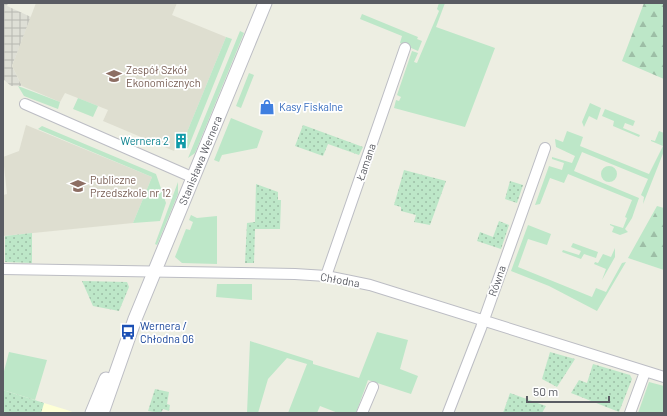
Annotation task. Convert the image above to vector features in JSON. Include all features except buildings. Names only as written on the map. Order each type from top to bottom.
[{"type":"street","name":"Stanisława Wernera","points":[[102,413],[135,319],[265,3]]},
{"type":"street","name":"Łamana","points":[[326,276],[406,48]]},
{"type":"street","points":[[25,104],[194,178]]},
{"type":"street","name":"Równa","points":[[448,413],[483,321],[545,148]]},
{"type":"street","name":"Chłodna","points":[[3,269],[326,276],[370,285],[664,377]]},
{"type":"street","name":"Stanisława Wernera","points":[[92,413],[117,352],[135,319]]},
{"type":"street","points":[[630,413],[645,372]]},
{"type":"street","points":[[362,413],[373,387]]},
{"type":"shaded area","points":[[3,3],[8,3],[7,6],[31,17],[12,66],[22,86],[11,86],[3,79]]},
{"type":"shaded area","name":"Zespół Szkół Ekonomicznych","points":[[36,3],[177,3],[172,15],[226,37],[185,137],[180,135],[174,151],[103,121],[108,110],[65,93],[60,102],[22,86],[12,66]]},
{"type":"shaded area","name":"Publiczne Przedszkole nr 12","points":[[26,125],[152,177],[133,223],[3,236],[3,195],[7,194],[3,157],[19,151]]},
{"type":"shaded area","points":[[44,403],[67,410],[75,413],[41,413]]},
{"type":"green space","points":[[439,3],[445,3],[436,27],[495,48],[465,127],[394,108],[396,100],[399,101],[401,97],[397,95],[412,51],[418,53],[414,62],[417,63],[439,11],[437,9]]},
{"type":"green space","points":[[644,3],[664,3],[664,79],[622,61]]},
{"type":"green space","points":[[362,14],[418,37],[417,39],[422,41],[418,51],[400,43],[402,36],[360,19]]},
{"type":"green space","points":[[240,31],[244,33],[195,153],[188,158]]},
{"type":"green space","points":[[226,37],[232,39],[188,148],[183,149],[188,138],[185,137]]},
{"type":"green space","points":[[249,73],[254,75],[241,108],[236,106]]},
{"type":"green space","points":[[18,86],[60,102],[58,109],[24,96]]},
{"type":"green space","points":[[78,98],[98,106],[93,117],[73,109]]},
{"type":"green space","points":[[590,103],[601,108],[597,120],[589,116],[584,127],[582,122]]},
{"type":"green space","points":[[605,109],[635,121],[633,126],[625,123],[623,128],[640,135],[639,137],[613,126],[614,121],[602,116]]},
{"type":"green space","points":[[231,118],[263,131],[257,148],[222,155],[219,162],[214,160]]},
{"type":"green space","points":[[303,125],[363,147],[359,155],[328,144],[323,156],[295,146]]},
{"type":"green space","points":[[42,126],[156,174],[166,203],[160,221],[133,223],[152,177],[38,129]]},
{"type":"green space","points":[[567,131],[583,137],[580,146],[649,174],[663,146],[651,140],[655,141],[659,131],[664,133],[664,151],[643,204],[644,197],[641,195],[648,179],[582,152],[574,171],[639,198],[632,218],[625,229],[628,232],[620,235],[612,232],[614,227],[610,224],[623,228],[627,218],[625,217],[632,200],[568,174],[564,183],[550,178],[540,204],[535,205],[549,166],[562,170],[564,163],[552,159],[552,157],[572,163],[575,156],[556,147],[555,139],[563,142]]},
{"type":"green space","points":[[609,166],[615,168],[617,174],[615,180],[609,182],[603,180],[601,174],[603,168]]},
{"type":"green space","points":[[404,170],[446,181],[430,225],[414,222],[416,215],[401,211],[401,207],[394,205]]},
{"type":"green space","points":[[510,181],[523,185],[517,203],[505,199]]},
{"type":"green space","points":[[178,182],[178,194],[157,245],[155,244]]},
{"type":"green space","points":[[256,184],[278,192],[278,200],[281,200],[280,229],[255,229],[254,263],[245,263],[247,223],[255,222]]},
{"type":"green space","points":[[657,206],[664,208],[664,270],[628,258]]},
{"type":"green space","points":[[657,209],[664,211],[664,265],[648,259],[636,250]]},
{"type":"green space","points":[[191,215],[197,218],[217,216],[217,264],[182,263],[175,257],[186,229],[190,230],[193,222],[189,220]]},
{"type":"green space","points":[[499,221],[509,225],[501,249],[477,241],[480,232],[493,237]]},
{"type":"green space","points":[[528,225],[551,234],[547,245],[528,239],[518,267],[592,297],[596,288],[606,292],[622,263],[626,262],[597,311],[549,286],[511,271]]},
{"type":"green space","points":[[32,233],[32,263],[5,262],[5,236]]},
{"type":"green space","points":[[573,243],[598,252],[596,258],[584,254],[581,259],[562,252],[563,250],[579,255],[581,251],[571,247]]},
{"type":"green space","points":[[615,248],[615,257],[602,280],[606,269],[594,264],[595,262],[598,263],[603,254],[611,257]]},
{"type":"green space","points":[[82,281],[127,282],[129,287],[119,311],[93,306]]},
{"type":"green space","points":[[217,284],[252,284],[252,300],[216,297]]},
{"type":"green space","points":[[377,332],[408,340],[400,369],[418,376],[411,394],[368,380],[356,413],[338,413],[320,406],[317,413],[288,413],[307,364],[287,358],[268,379],[258,413],[247,413],[250,341],[313,361],[313,364],[359,378]]},
{"type":"green space","points":[[9,352],[47,360],[35,400],[3,390],[3,375]]},
{"type":"green space","points":[[550,352],[575,359],[557,387],[542,379]]},
{"type":"green space","points":[[593,364],[630,375],[632,379],[619,412],[571,393],[579,380],[587,383]]},
{"type":"green space","points":[[649,382],[664,386],[664,413],[638,413]]},
{"type":"green space","points":[[155,389],[169,392],[167,404],[170,405],[169,411],[163,409],[161,413],[148,411]]},
{"type":"green space","points":[[3,390],[44,403],[41,413],[3,413]]},
{"type":"green space","points":[[510,393],[546,406],[542,413],[503,413]]},
{"type":"place","name":"Zespół Szkół Ekonomicznych","points":[[114,76]]},
{"type":"place","name":"Kasy Fiskalne","points":[[267,107]]},
{"type":"place","name":"Wernera 2","points":[[181,141]]},
{"type":"place","name":"Publiczne Przedszkole nr 12","points":[[78,186]]},
{"type":"place","name":"Wernera / Chłodna 06","points":[[128,332]]}]
